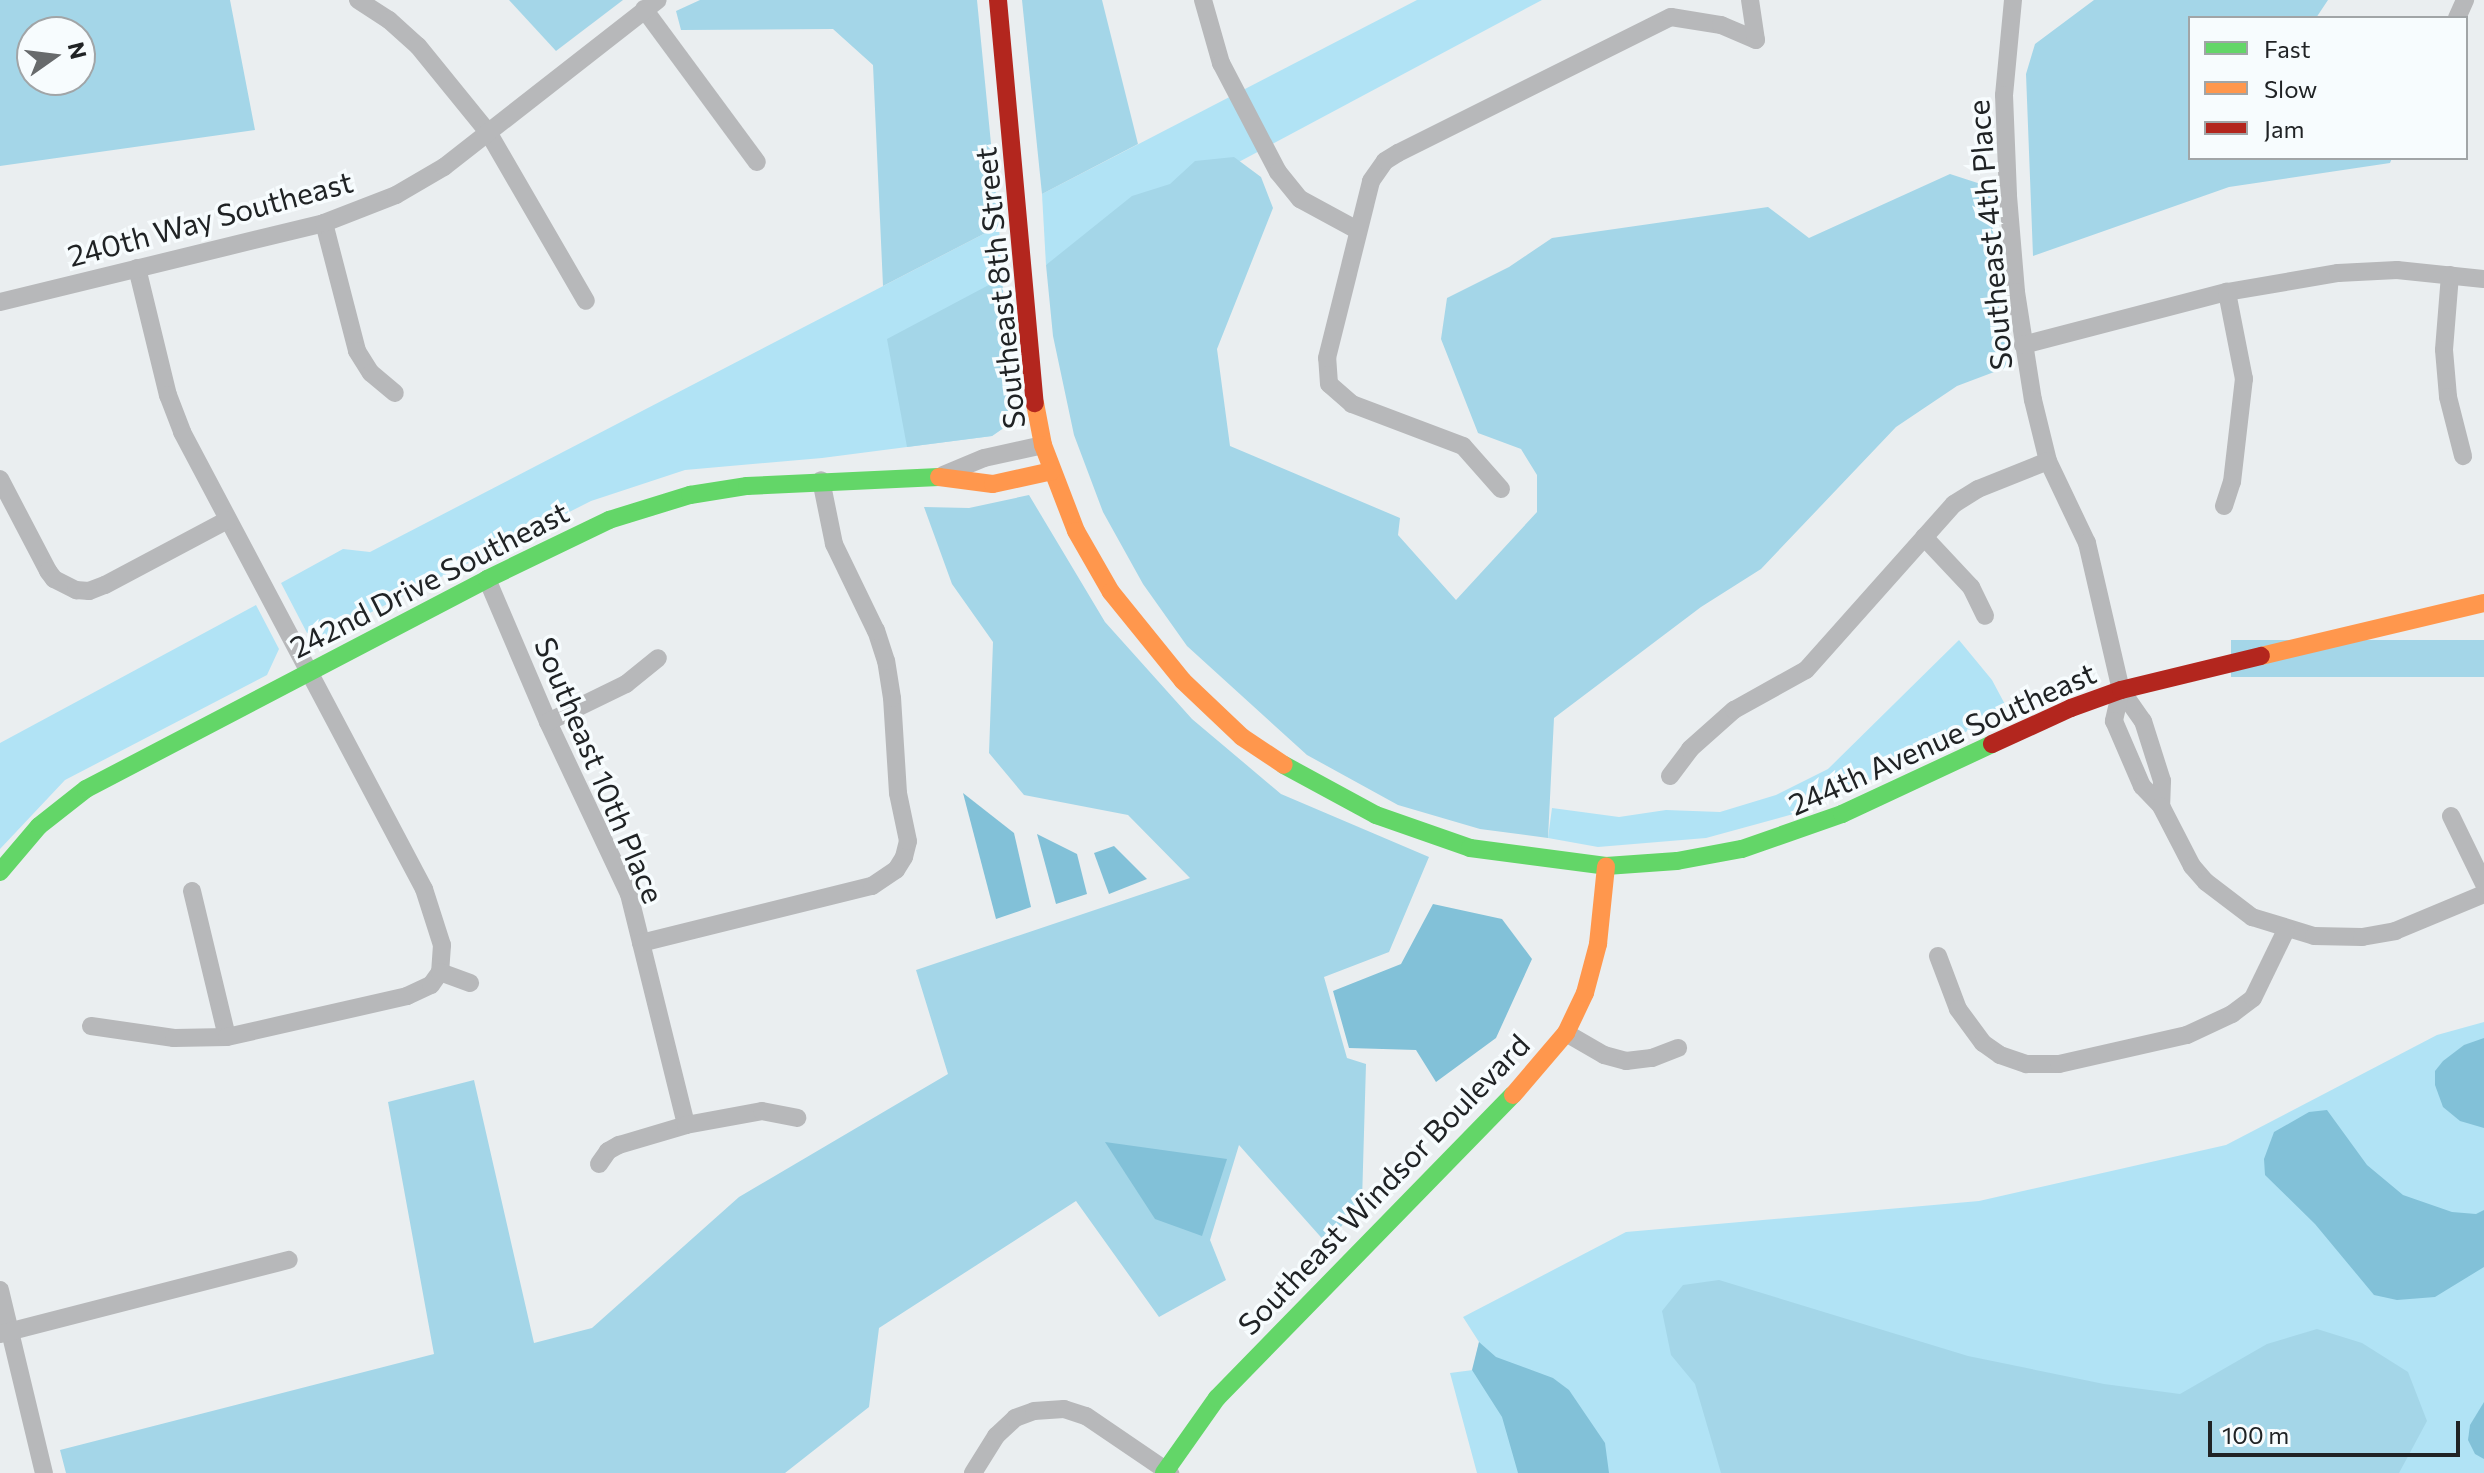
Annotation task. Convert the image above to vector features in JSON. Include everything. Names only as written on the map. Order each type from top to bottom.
[{"type":"street","points":[[358,0],[389,20],[418,46],[488,132],[586,301]]},
{"type":"street","name":"Southeast 8th Street","points":[[998,0],[1031,378],[1043,445],[1076,531],[1111,592],[1183,681],[1242,737],[1304,778],[1376,815],[1439,839],[1525,858],[1606,866]]},
{"type":"street","points":[[1203,0],[1221,63],[1278,172],[1300,199],[1357,230]]},
{"type":"street","points":[[1501,489],[1463,446],[1352,404],[1329,384],[1327,358],[1371,181],[1385,161],[1398,153],[1671,17],[1721,25],[1756,40],[1750,0]]},
{"type":"street","name":"Southeast 4th Place","points":[[2013,0],[2004,95],[2008,196],[2023,345],[2048,461],[2087,543],[2121,690],[2143,721],[2162,781],[2161,806]]},
{"type":"street","points":[[651,5],[757,162]]},
{"type":"street","name":"240th Way Southeast","points":[[0,302],[324,223],[415,184],[488,132],[651,5]]},
{"type":"street","points":[[324,223],[357,351],[371,373],[395,393]]},
{"type":"street","points":[[91,1026],[174,1038],[227,1037],[407,996],[431,985],[440,972],[442,945],[424,889],[177,420],[137,268]]},
{"type":"street","points":[[2023,345],[2227,292],[2338,273],[2397,270],[2484,279]]},
{"type":"street","points":[[2450,275],[2444,350],[2451,411],[2463,456]]},
{"type":"street","points":[[2224,506],[2232,482],[2244,379],[2227,292]]},
{"type":"street","name":"242nd Drive Southeast","points":[[939,477],[984,458],[1043,445]]},
{"type":"street","points":[[1670,776],[1690,749],[1734,710],[1806,670],[1954,504],[1978,489],[2048,461]]},
{"type":"street","name":"242nd Drive Southeast","points":[[0,872],[39,826],[86,789],[487,579],[579,533],[642,508],[747,486],[821,480],[939,477],[993,484],[1052,471]]},
{"type":"street","points":[[0,479],[48,571],[54,579],[76,590],[89,591],[105,585],[227,520]]},
{"type":"street","points":[[641,943],[872,886],[896,870],[908,841],[898,793],[892,698],[886,661],[876,631],[834,544],[821,480]]},
{"type":"street","points":[[1924,537],[1971,587],[1985,616]]},
{"type":"street","name":"Southeast 10th Place","points":[[487,579],[548,722],[629,894],[686,1125]]},
{"type":"street","name":"244th Avenue Southeast","points":[[1606,866],[1690,858],[1742,849],[1798,833],[2071,708],[2121,690],[2484,603]]},
{"type":"street","points":[[548,722],[626,684],[658,658]]},
{"type":"street","name":"Southeast 4th Place","points":[[2121,690],[2114,721],[2142,786],[2161,806],[2177,841],[2206,882],[2252,917],[2286,930],[2337,939],[2362,937],[2395,931],[2484,894]]},
{"type":"street","points":[[2451,816],[2484,884]]},
{"type":"street","name":"Southeast Windsor Boulevard","points":[[1167,1472],[1217,1398],[1484,1128],[1566,1033],[1585,993],[1598,944],[1606,866]]},
{"type":"street","points":[[192,891],[227,1037]]},
{"type":"street","points":[[1938,956],[1958,1009],[1983,1043],[2000,1055],[2026,1064],[2059,1064],[2187,1035],[2232,1014],[2253,998],[2286,930]]},
{"type":"street","points":[[440,972],[470,983]]},
{"type":"street","points":[[1566,1033],[1604,1055],[1626,1061],[1652,1058],[1678,1048]]},
{"type":"street","points":[[599,1164],[608,1151],[619,1145],[686,1125],[762,1111],[797,1118]]},
{"type":"street","points":[[5,1332],[289,1260]]},
{"type":"street","points":[[0,1290],[5,1332],[44,1473]]},
{"type":"street","points":[[973,1473],[996,1436],[1015,1418],[1048,1409],[1086,1416],[1167,1472]]},
{"type":"shaded area","points":[[0,0],[230,0],[255,130],[0,166]]},
{"type":"shaded area","points":[[509,0],[623,0],[556,51]]},
{"type":"shaded area","points":[[700,0],[977,0],[999,226],[883,286],[873,65],[833,29],[681,30],[676,11]]},
{"type":"shaded area","points":[[1022,0],[1102,0],[1138,144],[1042,194]]},
{"type":"shaded area","points":[[1417,0],[1542,0],[1046,265],[1042,194]]},
{"type":"shaded area","points":[[2094,0],[2328,0],[2317,16],[2188,16],[2188,160],[2391,160],[2390,163],[2229,187],[2033,256],[2026,74],[2035,44]]},
{"type":"shaded area","points":[[1234,157],[1261,177],[1273,208],[1217,349],[1230,446],[1400,518],[1398,535],[1456,600],[1537,512],[1537,475],[1521,449],[1478,433],[1441,339],[1447,298],[1509,267],[1552,238],[1768,207],[1809,238],[1950,174],[1990,187],[1998,303],[2010,366],[1957,386],[1896,427],[1761,569],[1701,607],[1554,718],[1548,838],[1480,829],[1398,805],[1307,755],[1187,646],[1143,584],[1103,512],[1074,435],[1053,336],[1046,265],[1132,196],[1170,184],[1195,161]]},
{"type":"shaded area","points":[[999,226],[1007,365],[1015,420],[992,436],[822,458],[685,470],[591,501],[326,635],[307,633],[281,583],[343,549],[370,552]]},
{"type":"shaded area","points":[[1002,278],[1007,365],[1015,420],[992,436],[907,447],[887,339]]},
{"type":"shaded area","points":[[1029,495],[1105,622],[1192,719],[1281,794],[1429,857],[1389,952],[1324,977],[1347,1058],[1366,1064],[1362,1201],[1327,1244],[1239,1145],[1210,1240],[1226,1280],[1159,1317],[1076,1201],[879,1328],[869,1407],[785,1473],[66,1473],[60,1450],[434,1354],[388,1102],[474,1080],[534,1343],[592,1328],[739,1197],[948,1074],[916,970],[1190,878],[1128,815],[1024,795],[989,753],[993,642],[952,584],[924,507],[969,508]]},
{"type":"shaded area","points":[[256,605],[279,649],[267,675],[65,780],[0,849],[0,743]]},
{"type":"shaded area","points":[[1959,640],[1992,680],[2008,710],[1886,773],[1797,813],[1706,838],[1598,847],[1548,838],[1552,808],[1619,817],[1666,810],[1720,812],[1776,795],[1828,769]]},
{"type":"shaded area","points":[[2231,640],[2484,640],[2484,677],[2231,677]]},
{"type":"shaded area","points":[[963,793],[1014,833],[1031,907],[996,919]]},
{"type":"shaded area","points":[[1037,834],[1077,854],[1087,894],[1056,904]]},
{"type":"shaded area","points":[[1114,846],[1147,879],[1109,894],[1094,853]]},
{"type":"shaded area","points":[[1433,904],[1502,919],[1532,959],[1496,1038],[1436,1082],[1416,1050],[1349,1048],[1333,991],[1401,964]]},
{"type":"shaded area","points":[[2484,1022],[2484,1473],[1477,1473],[1450,1373],[1473,1370],[1479,1342],[1463,1317],[1626,1232],[1979,1201],[2226,1145],[2437,1035]]},
{"type":"shaded area","points":[[2484,1038],[2484,1128],[2460,1121],[2443,1107],[2435,1085],[2435,1071],[2464,1045]]},
{"type":"shaded area","points":[[2327,1110],[2367,1165],[2403,1195],[2452,1212],[2476,1214],[2484,1210],[2484,1267],[2435,1297],[2397,1300],[2374,1295],[2315,1224],[2265,1175],[2264,1159],[2274,1132],[2309,1112]]},
{"type":"shaded area","points":[[1105,1142],[1227,1159],[1202,1236],[1155,1219]]},
{"type":"shaded area","points":[[1719,1280],[1968,1356],[2104,1384],[2180,1394],[2267,1344],[2317,1329],[2362,1343],[2408,1372],[2427,1421],[2399,1473],[1721,1473],[1695,1384],[1671,1355],[1662,1311],[1683,1285]]},
{"type":"shaded area","points":[[1479,1342],[1496,1357],[1553,1378],[1569,1390],[1605,1443],[1609,1473],[1518,1473],[1502,1417],[1472,1370]]},
{"type":"shaded area","points":[[2484,1402],[2484,1459],[2475,1454],[2468,1440],[2470,1425]]},
{"type":"traffic: fast","points":[[0,872],[39,826],[86,789],[487,579],[609,520],[690,495],[747,486],[939,477]]},
{"type":"traffic: fast","points":[[1284,765],[1376,815],[1470,848],[1606,866],[1677,861],[1742,849],[1842,814],[1992,744]]},
{"type":"traffic: fast","points":[[1164,1473],[1217,1398],[1513,1095]]},
{"type":"traffic: slow","points":[[1035,403],[1043,445],[1076,531],[1111,592],[1183,681],[1242,737],[1284,765]]},
{"type":"traffic: slow","points":[[939,477],[993,484],[1052,471]]},
{"type":"traffic: slow","points":[[2261,656],[2484,603]]},
{"type":"traffic: slow","points":[[1513,1095],[1566,1033],[1585,993],[1598,944],[1606,866]]},
{"type":"traffic: jam","points":[[998,0],[1035,403]]},
{"type":"traffic: jam","points":[[1992,744],[2071,708],[2121,690],[2261,656]]}]
